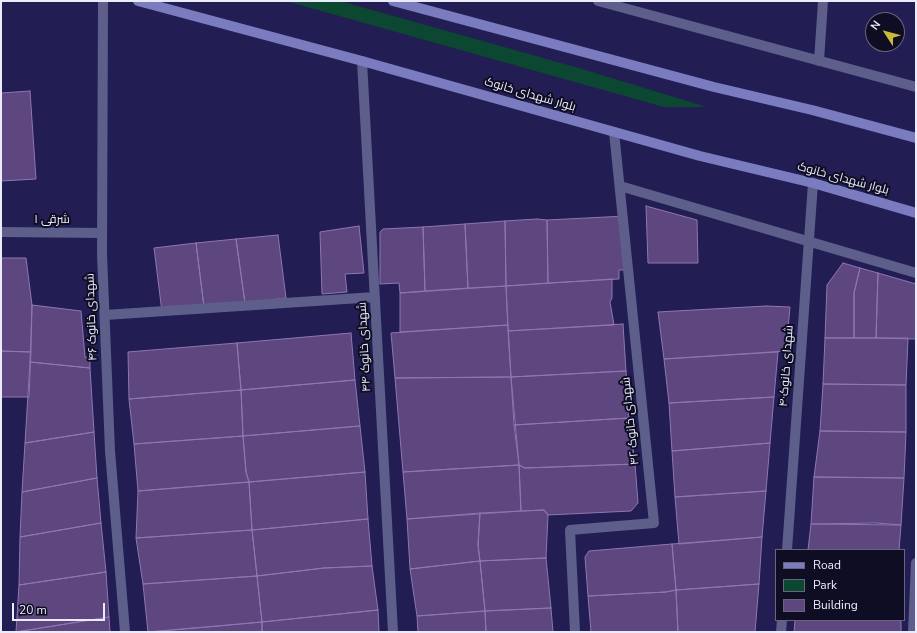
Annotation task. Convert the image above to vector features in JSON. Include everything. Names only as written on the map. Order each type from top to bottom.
[{"type":"main road","name":"بلوار شهدای خانوک","points":[[138,1],[362,61],[700,156],[813,183],[916,213]]},
{"type":"main road","points":[[393,1],[714,87],[812,110],[916,138]]},
{"type":"street","name":"۴۶ شهدای خانوک","points":[[103,1],[102,233],[110,450],[125,632]]},
{"type":"street","points":[[598,1],[916,87]]},
{"type":"street","points":[[819,61],[823,1]]},
{"type":"street","name":"۴۴ شهدای خانوک","points":[[362,61],[393,632]]},
{"type":"street","name":"شهدای خانوک ۴۲","points":[[575,632],[570,530],[654,523],[614,132]]},
{"type":"street","name":"شهدای خانوک۴۰","points":[[787,549],[813,183]]},
{"type":"street","points":[[620,186],[916,273]]},
{"type":"street","name":"شرقی ۱","points":[[1,232],[102,233]]},
{"type":"street","points":[[105,315],[375,298]]},
{"type":"street","points":[[913,632],[916,563]]},
{"type":"street","points":[[781,632],[782,621]]},
{"type":"green space","points":[[286,1],[340,1],[575,67],[707,107],[664,107]]},
{"type":"building","points":[[30,91],[36,179],[1,181],[1,93]]},
{"type":"building","points":[[646,206],[697,220],[698,263],[648,263]]},
{"type":"building","points":[[626,216],[627,270],[619,270],[619,279],[548,283],[547,220]]},
{"type":"building","points":[[537,219],[547,220],[548,283],[506,286],[505,221]]},
{"type":"building","points":[[505,221],[506,286],[468,288],[465,224]]},
{"type":"building","points":[[465,224],[468,288],[425,291],[423,227]]},
{"type":"building","points":[[359,226],[364,273],[345,274],[347,292],[322,294],[320,232]]},
{"type":"building","points":[[423,227],[425,291],[400,293],[399,283],[380,284],[380,232],[383,229]]},
{"type":"building","points":[[278,235],[286,298],[245,303],[236,239]]},
{"type":"building","points":[[236,239],[245,303],[204,307],[196,243]]},
{"type":"building","points":[[196,243],[204,307],[162,312],[154,248]]},
{"type":"building","points":[[1,258],[26,258],[32,305],[31,352],[1,351]]},
{"type":"building","points":[[843,263],[860,268],[854,293],[854,338],[825,338],[827,285]]},
{"type":"building","points":[[860,268],[878,273],[876,338],[854,338],[854,293]]},
{"type":"building","points":[[878,273],[916,284],[916,339],[876,338]]},
{"type":"building","points":[[612,279],[612,298],[610,302],[614,325],[508,331],[506,286]]},
{"type":"building","points":[[506,286],[508,325],[400,332],[400,293]]},
{"type":"building","points":[[32,305],[81,311],[85,357],[90,358],[90,368],[30,362]]},
{"type":"building","points":[[766,306],[790,307],[786,351],[664,359],[658,312]]},
{"type":"building","points":[[623,324],[626,371],[511,377],[508,331]]},
{"type":"building","points":[[508,325],[511,377],[395,378],[391,333]]},
{"type":"building","points":[[351,333],[355,380],[241,390],[237,343]]},
{"type":"building","points":[[825,338],[908,338],[906,385],[823,384]]},
{"type":"building","points":[[237,343],[241,390],[129,399],[128,352]]},
{"type":"building","points":[[1,351],[31,352],[29,397],[1,397]]},
{"type":"building","points":[[778,352],[774,397],[669,403],[664,359]]},
{"type":"building","points":[[30,362],[90,368],[94,432],[25,443]]},
{"type":"building","points":[[626,371],[629,418],[514,425],[511,377]]},
{"type":"building","points":[[511,377],[519,465],[403,472],[395,378]]},
{"type":"building","points":[[355,380],[360,426],[243,436],[241,390]]},
{"type":"building","points":[[823,384],[906,385],[906,432],[820,431]]},
{"type":"building","points":[[241,390],[243,436],[134,444],[129,399]]},
{"type":"building","points":[[774,397],[770,443],[672,451],[669,403]]},
{"type":"building","points":[[629,418],[635,464],[525,468],[519,465],[514,425]]},
{"type":"building","points":[[360,426],[365,472],[249,482],[246,472],[243,436]]},
{"type":"building","points":[[820,431],[906,432],[904,478],[814,477]]},
{"type":"building","points":[[94,432],[97,478],[22,492],[25,443]]},
{"type":"building","points":[[243,436],[246,472],[249,482],[138,491],[134,444]]},
{"type":"building","points":[[770,443],[766,491],[675,497],[672,451]]},
{"type":"building","points":[[635,464],[638,503],[631,511],[548,515],[544,510],[521,511],[519,465],[525,468]]},
{"type":"building","points":[[519,465],[521,511],[407,519],[403,472]]},
{"type":"building","points":[[365,472],[368,519],[252,530],[249,482]]},
{"type":"building","points":[[814,477],[904,478],[901,525],[811,524]]},
{"type":"building","points":[[97,478],[101,523],[20,537],[22,492]]},
{"type":"building","points":[[249,482],[252,530],[136,538],[138,491]]},
{"type":"building","points":[[766,491],[762,537],[679,544],[675,497]]},
{"type":"building","points":[[544,510],[548,515],[546,558],[480,561],[478,545],[480,513]]},
{"type":"building","points":[[480,513],[478,545],[480,561],[410,569],[407,519]]},
{"type":"building","points":[[368,519],[372,566],[324,568],[257,576],[252,530]]},
{"type":"building","points":[[101,523],[106,572],[19,585],[20,537]]},
{"type":"building","points":[[876,523],[901,525],[899,549],[808,549],[811,524]]},
{"type":"building","points":[[252,530],[257,576],[143,584],[136,538]]},
{"type":"building","points":[[762,537],[759,584],[676,590],[672,544]]},
{"type":"building","points":[[672,544],[676,590],[666,592],[588,596],[585,557],[589,551]]},
{"type":"building","points":[[546,558],[551,608],[485,611],[480,561]]},
{"type":"building","points":[[480,561],[485,611],[417,616],[410,569]]},
{"type":"building","points":[[372,566],[378,610],[262,622],[257,576],[324,568]]},
{"type":"building","points":[[106,572],[109,617],[16,632],[19,585]]},
{"type":"building","points":[[257,576],[262,622],[148,632],[143,584]]},
{"type":"building","points":[[759,584],[755,632],[678,632],[676,590]]},
{"type":"building","points":[[676,590],[678,632],[591,632],[588,596],[666,592]]},
{"type":"building","points":[[551,608],[553,632],[486,632],[485,611]]},
{"type":"building","points":[[378,610],[379,632],[262,632],[262,622]]},
{"type":"building","points":[[485,611],[486,632],[418,632],[417,616]]},
{"type":"building","points":[[109,617],[110,632],[16,632]]},
{"type":"building","points":[[795,621],[901,622],[901,632],[794,632]]},
{"type":"building","points":[[262,622],[262,632],[148,632],[219,626]]}]
